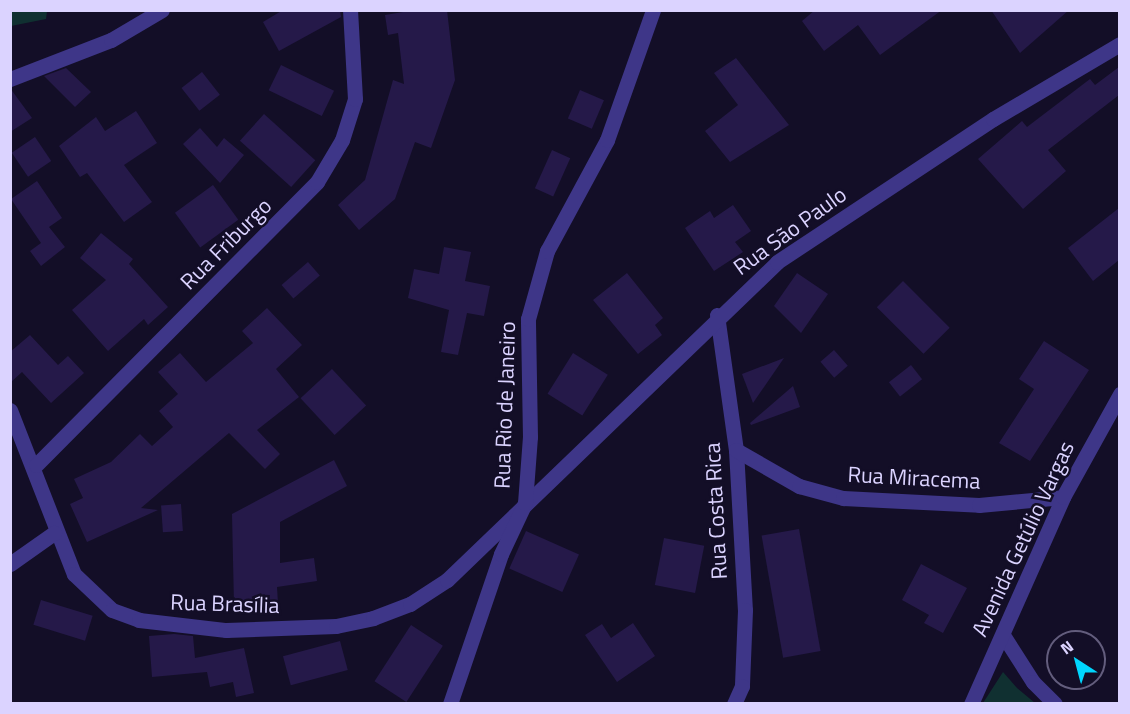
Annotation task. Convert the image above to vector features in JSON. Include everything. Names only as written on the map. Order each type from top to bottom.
[{"type":"street","points":[[10,79],[111,40],[162,10]]},
{"type":"street","name":"Rua Friburgo","points":[[36,465],[317,182],[342,140],[355,99],[350,10]]},
{"type":"street","name":"Rua Rio de Janeiro","points":[[450,704],[501,554],[525,503],[530,437],[528,319],[547,251],[607,140],[653,10]]},
{"type":"street","name":"Rua São Paulo","points":[[525,503],[717,315],[787,256],[993,119],[1119,44]]},
{"type":"street","name":"Rua Costa Rica","points":[[717,315],[736,450],[745,649],[742,686],[734,704]]},
{"type":"street","name":"Avenida Getúlio Vargas","points":[[971,704],[1004,635],[1063,497],[1119,394]]},
{"type":"street","name":"Rua Brasília","points":[[10,410],[36,465],[54,533],[82,585],[124,616],[193,628],[300,628],[345,624],[410,604],[447,580],[525,503]]},
{"type":"street","name":"Rua Miracema","points":[[736,450],[799,486],[843,498],[979,506],[1063,497]]},
{"type":"street","points":[[10,564],[54,533]]},
{"type":"street","points":[[1004,635],[1034,682],[1055,704]]},
{"type":"green space","points":[[11,10],[47,10],[46,19],[11,26]]},
{"type":"green space","points":[[1003,672],[1017,688],[1035,703],[983,703]]},
{"type":"building","points":[[283,10],[340,10],[341,17],[279,51],[263,22]]},
{"type":"building","points":[[415,10],[447,10],[455,80],[431,148],[415,142],[395,199],[359,230],[338,205],[365,180],[393,80],[404,84],[398,33],[388,35],[385,15]]},
{"type":"building","points":[[815,10],[942,10],[880,55],[858,25],[824,51],[802,21]]},
{"type":"building","points":[[991,10],[1069,10],[1020,53]]},
{"type":"building","points":[[736,58],[789,125],[730,162],[705,131],[738,105],[714,73]]},
{"type":"building","points":[[281,65],[334,91],[322,116],[269,90]]},
{"type":"building","points":[[1119,67],[1119,95],[1048,150],[1066,171],[1023,209],[978,159],[1022,121],[1027,127],[1090,79],[1095,85]]},
{"type":"building","points":[[66,68],[91,92],[75,107],[44,76]]},
{"type":"building","points":[[202,72],[220,95],[199,111],[182,88]]},
{"type":"building","points":[[10,88],[32,118],[10,132]]},
{"type":"building","points":[[580,90],[604,100],[592,129],[568,119]]},
{"type":"building","points":[[136,111],[157,143],[124,165],[152,202],[124,222],[87,173],[80,177],[59,146],[96,117],[105,131]]},
{"type":"building","points":[[264,114],[315,160],[291,187],[240,141]]},
{"type":"building","points":[[200,128],[217,147],[224,138],[244,155],[220,183],[183,144]]},
{"type":"building","points":[[35,137],[51,161],[28,177],[12,153]]},
{"type":"building","points":[[552,150],[570,158],[553,197],[535,188]]},
{"type":"building","points":[[37,181],[62,218],[49,227],[65,247],[41,266],[30,251],[41,243],[11,199]]},
{"type":"building","points":[[213,185],[238,220],[200,247],[175,213]]},
{"type":"building","points":[[733,205],[751,231],[735,242],[743,252],[714,271],[685,228],[710,211],[714,218]]},
{"type":"building","points":[[1119,208],[1119,260],[1093,281],[1068,248]]},
{"type":"building","points":[[101,233],[133,259],[129,264],[168,307],[148,325],[144,319],[108,351],[72,310],[106,280],[80,258]]},
{"type":"building","points":[[444,247],[471,252],[465,281],[490,286],[484,316],[467,313],[458,355],[441,352],[449,310],[408,298],[414,269],[439,274]]},
{"type":"building","points":[[308,262],[320,276],[293,299],[282,285]]},
{"type":"building","points":[[627,273],[663,318],[655,325],[662,335],[638,354],[593,300]]},
{"type":"building","points":[[797,273],[828,294],[801,333],[774,306]]},
{"type":"building","points":[[903,281],[950,328],[924,354],[877,307]]},
{"type":"building","points":[[267,308],[302,345],[276,369],[299,397],[257,430],[280,454],[265,469],[229,433],[141,508],[158,510],[87,542],[70,504],[83,498],[74,479],[111,462],[140,434],[152,446],[173,427],[159,411],[178,394],[158,372],[180,353],[206,382],[253,343],[242,331]]},
{"type":"building","points":[[30,335],[58,365],[68,356],[84,373],[51,403],[22,372],[10,383],[10,352]]},
{"type":"building","points":[[1044,341],[1089,370],[1030,461],[999,443],[1034,389],[1019,379]]},
{"type":"building","points":[[834,350],[848,366],[834,378],[820,362]]},
{"type":"building","points":[[573,353],[608,375],[582,415],[548,394]]},
{"type":"building","points":[[784,358],[753,403],[742,374]]},
{"type":"building","points":[[911,365],[922,379],[900,396],[889,382]]},
{"type":"building","points":[[332,369],[366,406],[335,435],[301,398]]},
{"type":"building","points":[[793,386],[800,407],[751,425],[750,423]]},
{"type":"building","points":[[334,460],[347,486],[280,522],[280,563],[314,558],[317,581],[277,587],[278,603],[234,605],[232,514]]},
{"type":"building","points":[[181,504],[183,531],[163,532],[161,505]]},
{"type":"building","points":[[799,529],[821,651],[783,658],[762,536]]},
{"type":"building","points":[[526,531],[579,555],[562,592],[509,568]]},
{"type":"building","points":[[664,538],[704,546],[695,593],[655,585]]},
{"type":"building","points":[[921,564],[967,588],[943,633],[924,623],[929,615],[902,600]]},
{"type":"building","points":[[41,600],[93,616],[85,641],[33,625]]},
{"type":"building","points":[[633,623],[655,656],[617,682],[585,635],[602,624],[611,638]]},
{"type":"building","points":[[411,625],[443,646],[406,702],[375,681]]},
{"type":"building","points":[[174,634],[193,636],[195,658],[244,648],[254,693],[236,697],[233,682],[210,687],[207,672],[152,677],[149,636]]},
{"type":"building","points":[[340,641],[348,670],[291,685],[283,656]]}]
